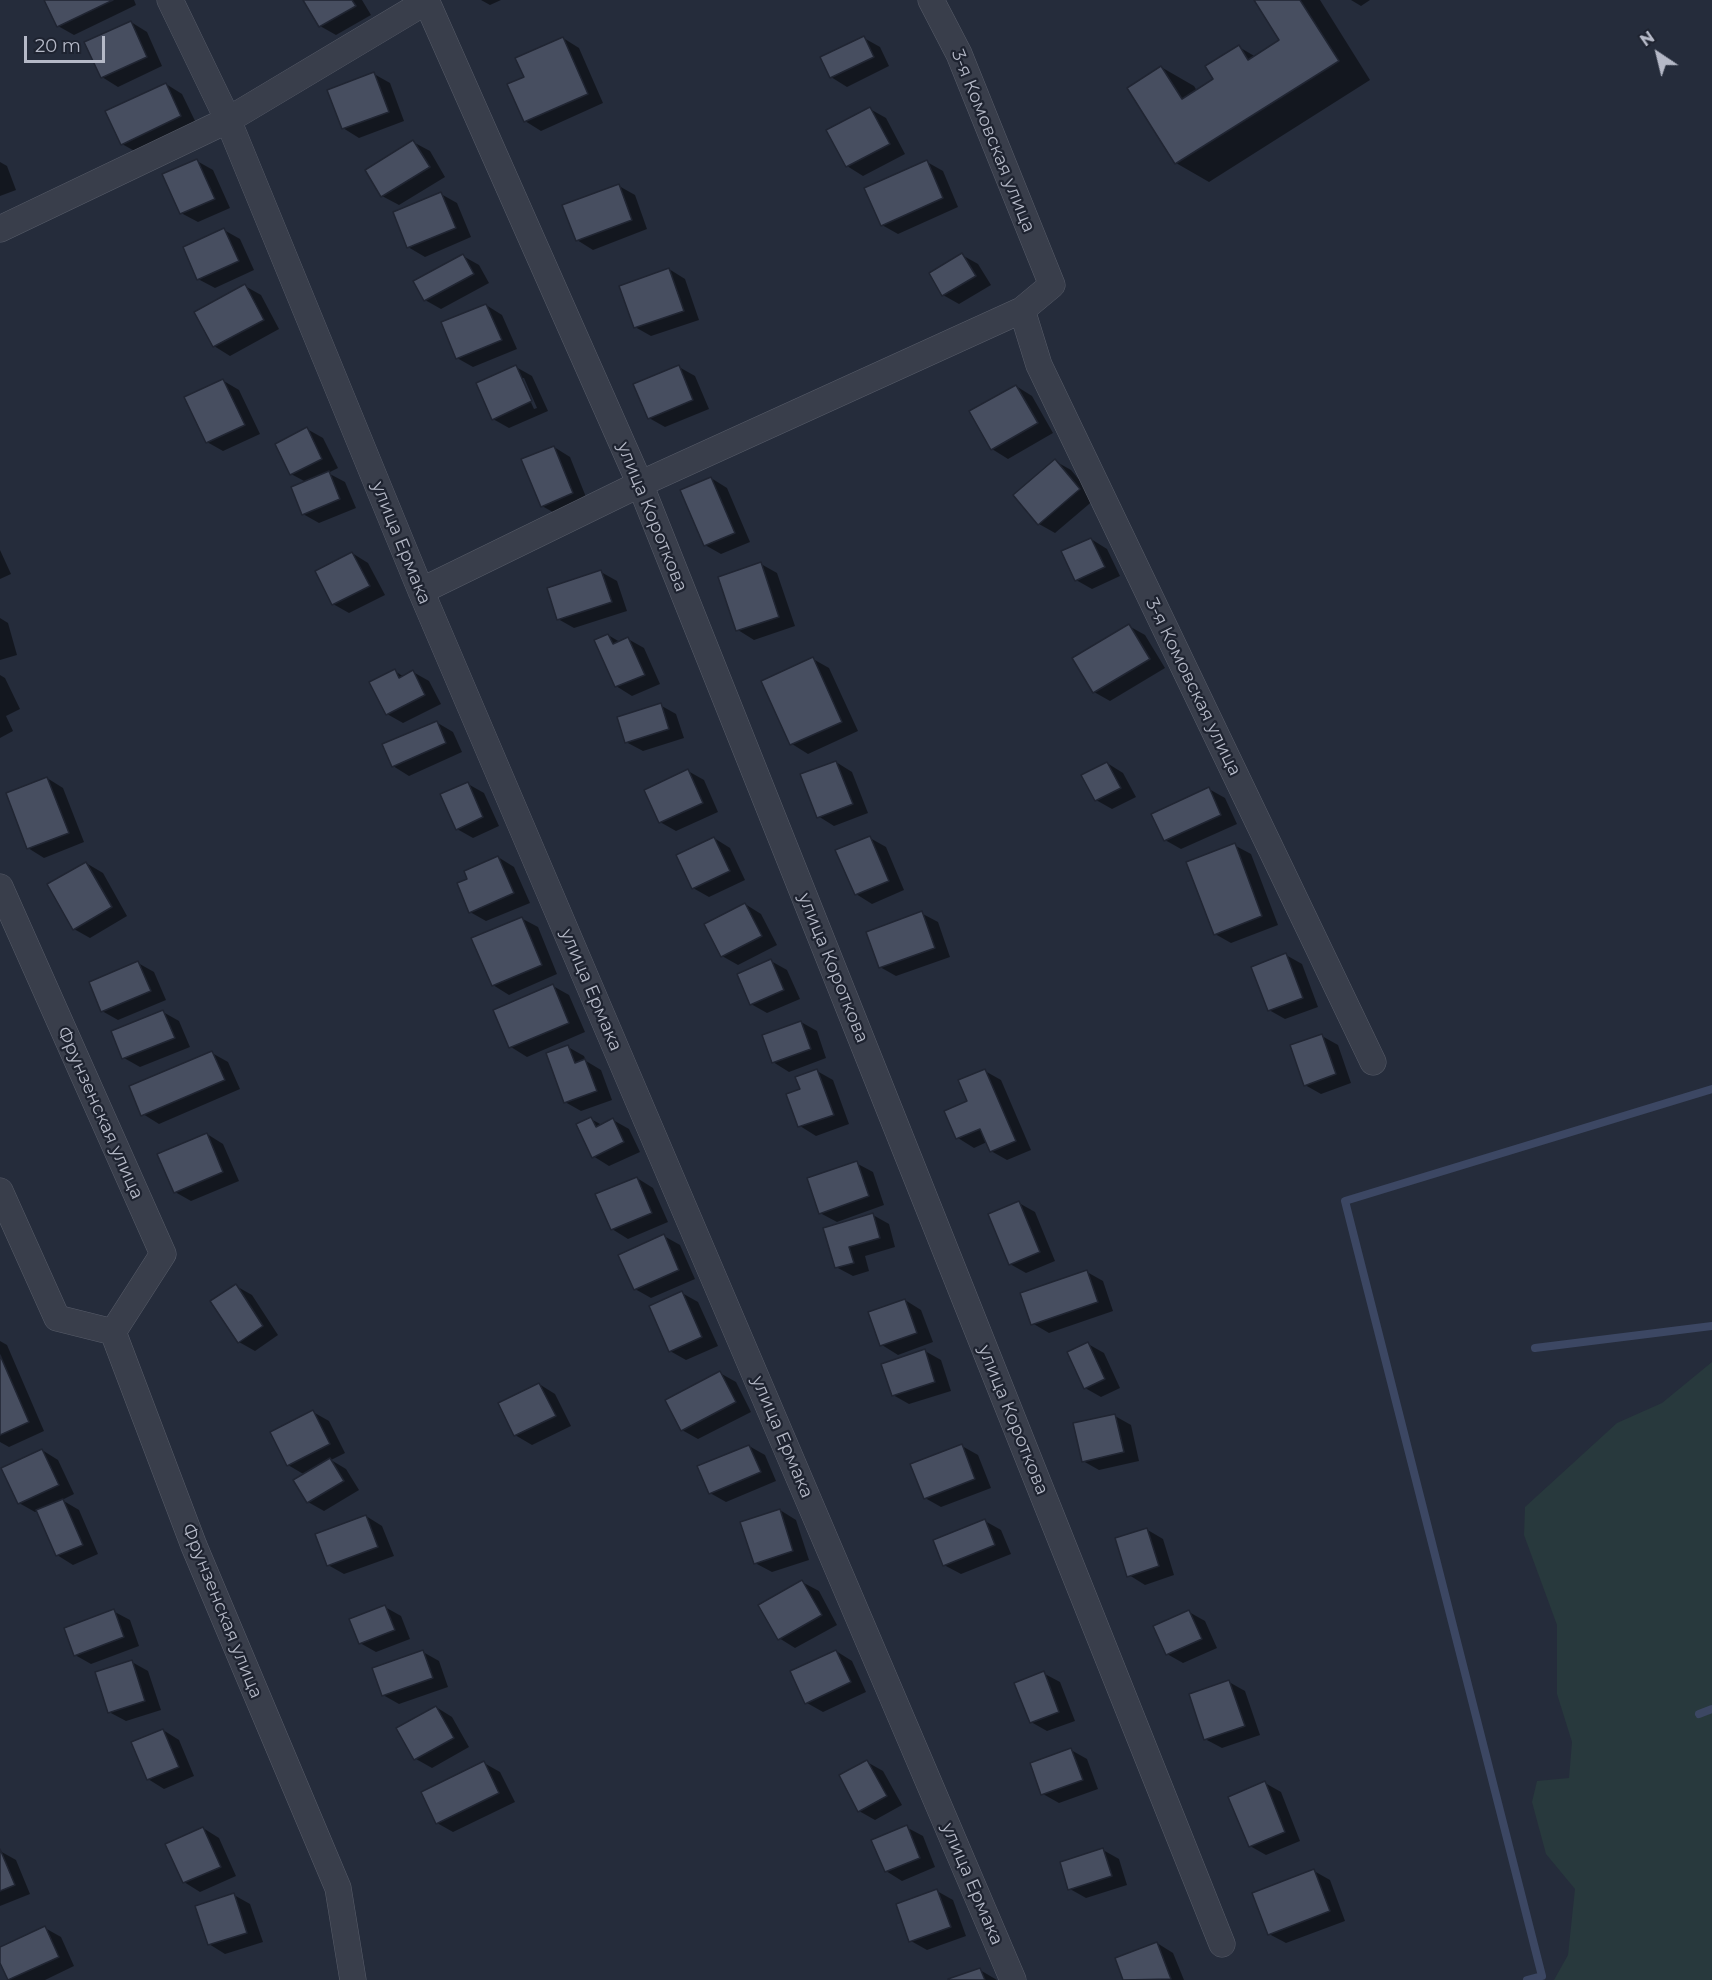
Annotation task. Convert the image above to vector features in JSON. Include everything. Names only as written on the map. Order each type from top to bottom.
[{"type":"street","name":"улица Ермака","points":[[170,0],[228,120],[421,591],[1013,1980]]},
{"type":"street","name":"3-я Комовская улица","points":[[931,0],[958,54],[1052,285],[1022,310],[1039,365],[1373,1062]]},
{"type":"street","points":[[0,229],[228,120],[427,1]]},
{"type":"street","name":"улица Короткова","points":[[427,1],[640,484],[1222,1944]]},
{"type":"street","points":[[421,591],[640,484],[1022,310]]},
{"type":"street","name":"Фрунзенская улица","points":[[0,887],[163,1254],[113,1332],[195,1546],[338,1887],[353,1980]]},
{"type":"street","points":[[0,1191],[57,1318],[113,1332]]},
{"type":"shaded area","points":[[1712,1362],[1712,1980],[1554,1980],[1568,1955],[1575,1889],[1546,1854],[1532,1802],[1537,1781],[1569,1778],[1572,1742],[1557,1694],[1557,1625],[1524,1535],[1525,1507],[1617,1423],[1662,1403]]},
{"type":"building","points":[[44,0],[113,0],[57,27]]},
{"type":"building","points":[[303,0],[352,0],[356,6],[319,27]]},
{"type":"building","points":[[1254,0],[1300,0],[1339,61],[1175,164],[1127,88],[1161,66],[1182,99],[1213,79],[1205,66],[1239,45],[1248,60],[1279,40]]},
{"type":"building","points":[[131,21],[147,57],[101,78],[84,42]]},
{"type":"building","points":[[864,36],[874,57],[830,78],[820,57]]},
{"type":"building","points":[[563,37],[588,94],[524,122],[507,84],[524,77],[515,58]]},
{"type":"building","points":[[374,72],[389,112],[342,129],[327,90]]},
{"type":"building","points":[[166,83],[181,116],[121,145],[105,111]]},
{"type":"building","points":[[870,107],[890,144],[846,167],[826,130]]},
{"type":"building","points":[[413,140],[430,167],[381,197],[365,170]]},
{"type":"building","points":[[197,159],[215,199],[180,214],[162,174]]},
{"type":"building","points":[[927,160],[943,198],[881,226],[864,188]]},
{"type":"building","points":[[619,184],[632,220],[576,241],[562,205]]},
{"type":"building","points":[[441,192],[456,228],[407,248],[393,212]]},
{"type":"building","points":[[224,228],[239,261],[197,280],[183,247]]},
{"type":"building","points":[[962,253],[976,276],[942,296],[929,273]]},
{"type":"building","points":[[463,254],[474,274],[424,301],[413,281]]},
{"type":"building","points":[[669,268],[684,311],[634,328],[619,286]]},
{"type":"building","points":[[245,284],[264,320],[213,347],[194,312]]},
{"type":"building","points":[[486,304],[502,340],[456,359],[441,322]]},
{"type":"building","points":[[516,365],[532,401],[492,420],[476,383]]},
{"type":"building","points":[[679,365],[693,400],[648,419],[633,384]]},
{"type":"building","points":[[223,379],[245,425],[206,443],[184,397]]},
{"type":"building","points":[[1016,385],[1038,423],[991,450],[969,411]]},
{"type":"building","points":[[307,427],[322,459],[290,475],[275,444]]},
{"type":"building","points":[[554,446],[573,493],[541,507],[521,459]]},
{"type":"building","points":[[1055,459],[1080,489],[1038,525],[1013,495]]},
{"type":"building","points":[[329,471],[340,499],[302,515],[291,487]]},
{"type":"building","points":[[711,477],[735,533],[704,546],[680,490]]},
{"type":"building","points":[[1091,538],[1105,567],[1075,581],[1061,551]]},
{"type":"building","points":[[352,552],[370,586],[332,605],[315,571]]},
{"type":"building","points":[[761,562],[779,617],[736,631],[718,577]]},
{"type":"building","points":[[601,570],[612,602],[557,620],[547,588]]},
{"type":"building","points":[[1129,624],[1150,659],[1093,693],[1072,658]]},
{"type":"building","points":[[608,634],[613,644],[628,637],[645,675],[615,687],[594,640]]},
{"type":"building","points":[[813,657],[842,722],[790,745],[761,681]]},
{"type":"building","points":[[395,669],[399,678],[413,670],[425,695],[386,715],[369,682]]},
{"type":"building","points":[[661,703],[669,729],[625,743],[617,717]]},
{"type":"building","points":[[437,721],[446,743],[392,767],[382,744]]},
{"type":"building","points":[[836,761],[853,804],[817,818],[800,774]]},
{"type":"building","points":[[1107,762],[1121,788],[1095,801],[1081,775]]},
{"type":"building","points":[[688,769],[703,803],[659,823],[644,790]]},
{"type":"building","points":[[47,777],[69,833],[27,849],[6,793]]},
{"type":"building","points":[[468,782],[483,817],[456,830],[440,794]]},
{"type":"building","points":[[1209,787],[1221,815],[1164,841],[1151,814]]},
{"type":"building","points":[[870,836],[889,881],[855,895],[835,850]]},
{"type":"building","points":[[714,837],[730,871],[692,889],[676,855]]},
{"type":"building","points":[[1235,843],[1262,916],[1214,935],[1186,862]]},
{"type":"building","points":[[498,856],[514,893],[469,913],[457,883],[467,879],[464,871]]},
{"type":"building","points":[[86,862],[112,907],[73,930],[47,884]]},
{"type":"building","points":[[745,903],[762,936],[721,957],[704,924]]},
{"type":"building","points":[[922,911],[935,948],[879,968],[866,932]]},
{"type":"building","points":[[522,917],[542,965],[492,986],[471,938]]},
{"type":"building","points":[[1286,953],[1303,998],[1268,1011],[1251,967]]},
{"type":"building","points":[[771,959],[784,990],[750,1005],[737,974]]},
{"type":"building","points":[[138,961],[151,991],[101,1012],[89,982]]},
{"type":"building","points":[[553,984],[569,1023],[509,1048],[493,1010]]},
{"type":"building","points":[[163,1010],[175,1038],[122,1059],[111,1031]]},
{"type":"building","points":[[801,1021],[811,1049],[772,1063],[762,1035]]},
{"type":"building","points":[[1322,1034],[1336,1074],[1304,1086],[1290,1045]]},
{"type":"building","points":[[568,1045],[575,1063],[585,1059],[597,1091],[564,1103],[546,1053]]},
{"type":"building","points":[[212,1051],[225,1080],[141,1116],[129,1086]]},
{"type":"building","points":[[817,1069],[834,1115],[798,1127],[786,1094],[800,1089],[795,1077]]},
{"type":"building","points":[[985,1069],[1016,1141],[990,1152],[980,1129],[956,1139],[944,1111],[967,1101],[958,1080]]},
{"type":"building","points":[[591,1117],[596,1127],[613,1118],[624,1142],[592,1158],[576,1124]]},
{"type":"building","points":[[207,1133],[223,1172],[174,1193],[157,1154]]},
{"type":"building","points":[[857,1161],[869,1196],[819,1214],[807,1178]]},
{"type":"building","points":[[637,1177],[652,1213],[611,1230],[595,1194]]},
{"type":"building","points":[[1019,1201],[1040,1252],[1009,1265],[988,1214]]},
{"type":"building","points":[[873,1213],[880,1238],[849,1247],[854,1263],[835,1268],[823,1228]]},
{"type":"building","points":[[664,1234],[679,1270],[634,1290],[618,1255]]},
{"type":"building","points":[[1087,1270],[1098,1302],[1031,1325],[1020,1293]]},
{"type":"building","points":[[236,1284],[263,1326],[238,1343],[210,1301]]},
{"type":"building","points":[[682,1291],[702,1337],[669,1352],[649,1306]]},
{"type":"building","points":[[905,1299],[917,1333],[880,1346],[868,1312]]},
{"type":"building","points":[[1088,1342],[1105,1379],[1084,1389],[1067,1352]]},
{"type":"building","points":[[925,1349],[935,1382],[892,1396],[881,1364]]},
{"type":"building","points":[[0,1355],[29,1422],[0,1435]]},
{"type":"building","points":[[720,1371],[736,1402],[681,1431],[665,1400]]},
{"type":"building","points":[[539,1383],[556,1416],[514,1436],[498,1403]]},
{"type":"building","points":[[313,1410],[330,1444],[287,1466],[270,1432]]},
{"type":"building","points":[[1115,1414],[1124,1452],[1082,1462],[1073,1423]]},
{"type":"building","points":[[962,1444],[975,1479],[924,1499],[910,1464]]},
{"type":"building","points":[[749,1445],[761,1472],[709,1494],[697,1466]]},
{"type":"building","points":[[42,1449],[59,1485],[18,1504],[1,1468]]},
{"type":"building","points":[[330,1458],[344,1481],[307,1503],[293,1480]]},
{"type":"building","points":[[63,1499],[83,1545],[56,1556],[36,1510]]},
{"type":"building","points":[[780,1509],[793,1551],[754,1564],[740,1522]]},
{"type":"building","points":[[366,1515],[378,1547],[327,1566],[315,1534]]},
{"type":"building","points":[[985,1519],[995,1545],[943,1566],[933,1540]]},
{"type":"building","points":[[1147,1528],[1159,1566],[1127,1577],[1115,1538]]},
{"type":"building","points":[[802,1580],[822,1615],[778,1640],[758,1605]]},
{"type":"building","points":[[385,1605],[395,1630],[359,1644],[349,1619]]},
{"type":"building","points":[[114,1609],[124,1637],[74,1656],[64,1628]]},
{"type":"building","points":[[1189,1610],[1202,1639],[1166,1655],[1153,1626]]},
{"type":"building","points":[[423,1650],[433,1678],[382,1696],[372,1668]]},
{"type":"building","points":[[836,1650],[851,1682],[805,1704],[790,1671]]},
{"type":"building","points":[[132,1660],[145,1701],[108,1713],[95,1672]]},
{"type":"building","points":[[1044,1671],[1059,1712],[1030,1723],[1014,1683]]},
{"type":"building","points":[[1229,1680],[1245,1726],[1204,1740],[1189,1694]]},
{"type":"building","points":[[436,1706],[454,1738],[414,1760],[396,1728]]},
{"type":"building","points":[[163,1729],[179,1767],[147,1780],[131,1742]]},
{"type":"building","points":[[1071,1748],[1083,1780],[1041,1795],[1030,1763]]},
{"type":"building","points":[[867,1760],[887,1796],[858,1812],[839,1775]]},
{"type":"building","points":[[484,1761],[499,1793],[436,1824],[421,1792]]},
{"type":"building","points":[[1265,1781],[1285,1832],[1249,1847],[1228,1797]]},
{"type":"building","points":[[907,1825],[920,1858],[885,1872],[871,1840]]},
{"type":"building","points":[[203,1827],[221,1867],[183,1883],[165,1844]]},
{"type":"building","points":[[1103,1848],[1112,1876],[1068,1890],[1060,1862]]},
{"type":"building","points":[[0,1849],[15,1885],[0,1891]]},
{"type":"building","points":[[1314,1869],[1330,1911],[1268,1935],[1252,1893]]},
{"type":"building","points":[[937,1889],[951,1927],[909,1942],[896,1904]]},
{"type":"building","points":[[234,1893],[247,1933],[208,1945],[195,1906]]},
{"type":"building","points":[[45,1926],[59,1957],[8,1980],[0,1963],[0,1947]]},
{"type":"building","points":[[1157,1942],[1171,1979],[1123,1980],[1115,1958]]},
{"type":"building","points":[[980,1968],[985,1980],[948,1980],[948,1979]]},
{"type":"waterway","points":[[1527,1980],[1542,1976],[1345,1201],[1712,1089]]},
{"type":"waterway","points":[[1535,1348],[1712,1326]]},
{"type":"waterway","points":[[1699,1714],[1712,1709]]}]
